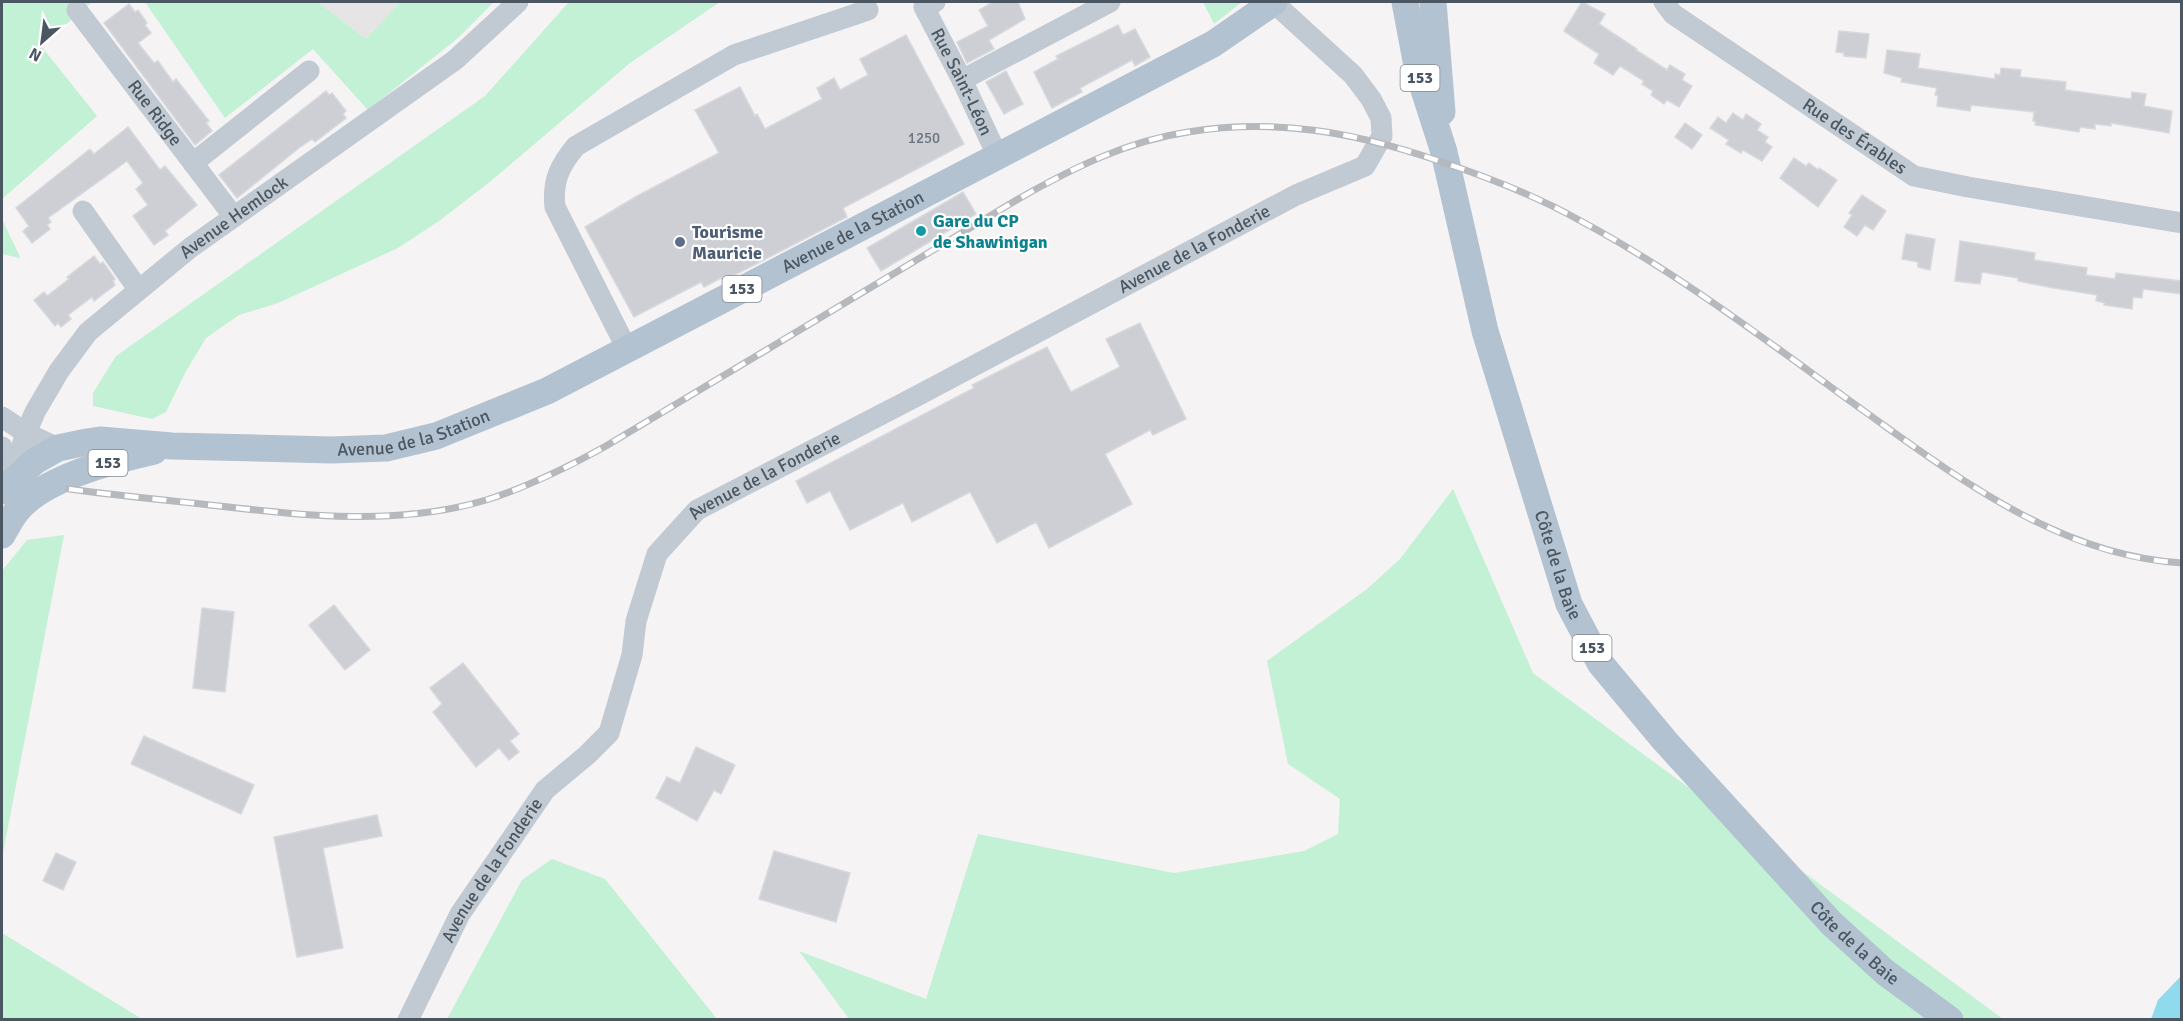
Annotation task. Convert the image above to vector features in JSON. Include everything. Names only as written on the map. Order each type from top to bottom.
[{"type":"main road","name":"Avenue de la Station","points":[[172,446],[332,450],[386,448],[436,436],[547,391],[1213,44],[1273,2]]},
{"type":"main road","points":[[1388,2],[1418,71]]},
{"type":"main road","name":"153","points":[[1406,2],[1418,71],[1444,152]]},
{"type":"main road","name":"153","points":[[1433,2],[1444,152]]},
{"type":"main road","name":"Côte de la Baie","points":[[1444,152],[1489,343],[1569,604],[1600,663],[1665,741],[1831,923],[1886,973],[1950,1020]]},
{"type":"main road","name":"153","points":[[2,534],[8,496],[35,461],[58,447],[100,440],[172,446]]},
{"type":"main road","name":"153","points":[[8,496],[47,487],[109,462],[172,446]]},
{"type":"street","name":"Avenue Hemlock","points":[[8,496],[26,433],[59,371],[88,332],[190,248],[455,60],[518,2]]},
{"type":"street","points":[[962,80],[1110,2]]},
{"type":"street","name":"Avenue de la Station","points":[[1273,2],[1353,75],[1371,99],[1381,118],[1382,136],[1365,166]]},
{"type":"street","name":"Rue des Érables","points":[[1664,2],[1673,14],[1914,176],[2181,223]]},
{"type":"street","name":"Rue Saint-Léon","points":[[929,4],[998,157]]},
{"type":"street","name":"Rue Ridge","points":[[77,10],[234,217]]},
{"type":"street","points":[[627,349],[555,207],[553,192],[556,175],[563,161],[576,146],[734,55],[868,10]]},
{"type":"street","points":[[193,163],[309,70]]},
{"type":"street","name":"Avenue de la Fonderie","points":[[408,1020],[460,914],[545,790],[609,733],[632,655],[636,621],[657,554],[697,510],[1296,195],[1365,166]]},
{"type":"street","points":[[83,211],[138,289]]},
{"type":"street","points":[[2,417],[26,433],[58,447]]},
{"type":"street","points":[[2,447],[8,496]]},
{"type":"shaded area","points":[[318,2],[400,2],[366,39]]},
{"type":"green space","points":[[2,2],[92,2],[41,46],[97,116],[2,199]]},
{"type":"green space","points":[[145,2],[318,2],[366,39],[400,2],[494,2],[458,38],[368,110],[313,49],[225,118]]},
{"type":"green space","points":[[569,2],[720,2],[630,63],[491,181],[439,221],[398,248],[278,303],[239,315],[206,338],[185,373],[166,412],[152,419],[93,406],[93,393],[116,356],[485,96]]},
{"type":"green space","points":[[1203,2],[1242,2],[1214,24]]},
{"type":"green space","points":[[2,219],[20,257],[20,258],[2,254]]},
{"type":"green space","points":[[1453,489],[1533,673],[2003,1019],[849,1019],[799,951],[926,999],[978,834],[1174,873],[1304,851],[1338,834],[1340,799],[1288,764],[1267,661],[1367,589],[1400,559]]},
{"type":"green space","points":[[64,535],[2,858],[2,571],[27,540]]},
{"type":"green space","points":[[552,859],[605,879],[717,1019],[447,1019],[522,880]]},
{"type":"green space","points":[[2,933],[142,1019],[2,1019]]},
{"type":"water","points":[[2181,976],[2181,1019],[2151,1019],[2158,1000]]},
{"type":"building","points":[[993,2],[1018,2],[1025,19],[989,40],[994,49],[967,63],[957,42],[988,26],[979,10]]},
{"type":"building","points":[[1582,2],[1605,14],[1599,24],[1636,50],[1667,70],[1670,65],[1685,74],[1682,80],[1692,86],[1679,107],[1667,100],[1664,104],[1651,95],[1653,91],[1642,84],[1644,81],[1620,66],[1613,75],[1594,63],[1599,54],[1564,31]]},
{"type":"building","points":[[129,4],[135,12],[138,10],[151,33],[138,43],[154,63],[158,61],[173,82],[176,79],[209,121],[206,123],[212,131],[195,145],[104,23]]},
{"type":"building","points":[[1118,25],[1123,35],[1135,29],[1150,57],[1135,66],[1132,60],[1080,88],[1082,92],[1052,108],[1034,72],[1058,59],[1056,56]]},
{"type":"building","points":[[1839,31],[1869,34],[1866,58],[1844,56],[1844,53],[1836,52]]},
{"type":"building","points":[[906,35],[964,144],[843,208],[847,217],[723,281],[721,278],[704,287],[701,282],[634,317],[585,227],[637,196],[719,153],[695,110],[740,87],[755,116],[757,114],[765,129],[822,99],[817,88],[834,78],[840,90],[868,75],[860,59]]},
{"type":"building","points":[[1887,50],[1920,54],[1918,68],[1995,79],[1995,74],[2000,75],[2001,68],[2021,70],[2020,77],[2066,82],[2065,90],[2131,99],[2132,92],[2146,94],[2144,106],[2172,111],[2169,133],[2111,123],[2111,126],[2095,124],[2095,129],[2080,127],[2079,132],[2035,125],[2034,112],[1971,105],[1970,111],[1937,106],[1938,96],[1935,95],[1937,88],[1901,82],[1902,78],[1884,73]]},
{"type":"building","points":[[1006,71],[1023,104],[1004,114],[986,82]]},
{"type":"building","points":[[326,91],[329,95],[332,93],[346,111],[343,114],[346,118],[315,142],[312,139],[299,148],[237,198],[219,175]]},
{"type":"building","points":[[1733,113],[1743,120],[1746,114],[1761,124],[1757,130],[1768,137],[1765,142],[1772,147],[1762,161],[1743,150],[1741,153],[1726,144],[1729,140],[1710,128],[1718,117],[1726,123]]},
{"type":"building","points":[[1685,123],[1702,135],[1692,149],[1675,137]]},
{"type":"building","points":[[128,127],[160,170],[165,166],[197,205],[165,231],[168,235],[154,245],[133,216],[148,205],[136,189],[143,183],[127,161],[48,218],[51,222],[47,225],[50,229],[32,243],[23,231],[29,226],[16,208],[90,149],[94,154]]},
{"type":"building","points":[[1794,158],[1806,166],[1809,163],[1818,170],[1819,168],[1837,180],[1818,207],[1780,178]]},
{"type":"building","name":"Gare du CP de Shawinigan","points":[[963,192],[976,214],[881,271],[867,248]]},
{"type":"building","points":[[1862,195],[1886,211],[1873,230],[1865,225],[1857,236],[1844,227],[1852,215],[1849,213]]},
{"type":"building","points":[[1906,234],[1935,239],[1930,270],[1918,267],[1918,262],[1902,259]]},
{"type":"building","points":[[1960,241],[2035,253],[2034,260],[2087,268],[2086,275],[2115,279],[2116,273],[2181,281],[2181,294],[2143,289],[2142,298],[2133,297],[2132,309],[2104,305],[2105,303],[2096,301],[2097,295],[1982,272],[1980,284],[1955,281]]},
{"type":"building","points":[[94,256],[100,264],[103,262],[115,279],[113,281],[115,285],[94,301],[92,297],[68,315],[71,319],[61,327],[58,323],[55,326],[34,300],[44,292],[47,296]]},
{"type":"building","points":[[1140,323],[1186,419],[1153,435],[1150,430],[1105,454],[1132,504],[1049,548],[1036,522],[997,543],[970,492],[912,522],[903,503],[850,530],[830,491],[807,503],[796,481],[1047,347],[1071,392],[1120,367],[1106,339]]},
{"type":"building","points":[[334,605],[370,650],[345,670],[309,625]]},
{"type":"building","points":[[202,608],[234,612],[225,692],[193,688]]},
{"type":"building","points":[[463,663],[519,734],[510,741],[519,752],[509,760],[499,748],[476,767],[433,712],[442,704],[430,688]]},
{"type":"building","points":[[144,736],[254,785],[241,814],[131,764]]},
{"type":"building","points":[[696,747],[735,765],[721,794],[714,790],[697,821],[656,798],[667,777],[680,783]]},
{"type":"building","points":[[377,815],[382,836],[323,848],[343,948],[297,957],[274,837]]},
{"type":"building","points":[[774,851],[850,873],[836,922],[759,899]]},
{"type":"building","points":[[56,853],[76,862],[63,890],[43,881]]},
{"type":"railway","points":[[69,489],[286,513],[353,516],[420,513],[486,500],[548,476],[606,446],[1020,198],[1080,166],[1122,149],[1165,136],[1220,128],[1283,127],[1344,135],[1405,150],[1473,173],[1545,202],[1616,241],[1689,286],[1937,462],[2013,510],[2053,530],[2095,546],[2137,557],[2182,563]]},
{"type":"place","name":"Gare du CP de Shawinigan","points":[[921,231]]},
{"type":"place","name":"Tourisme Mauricie","points":[[680,242]]}]
